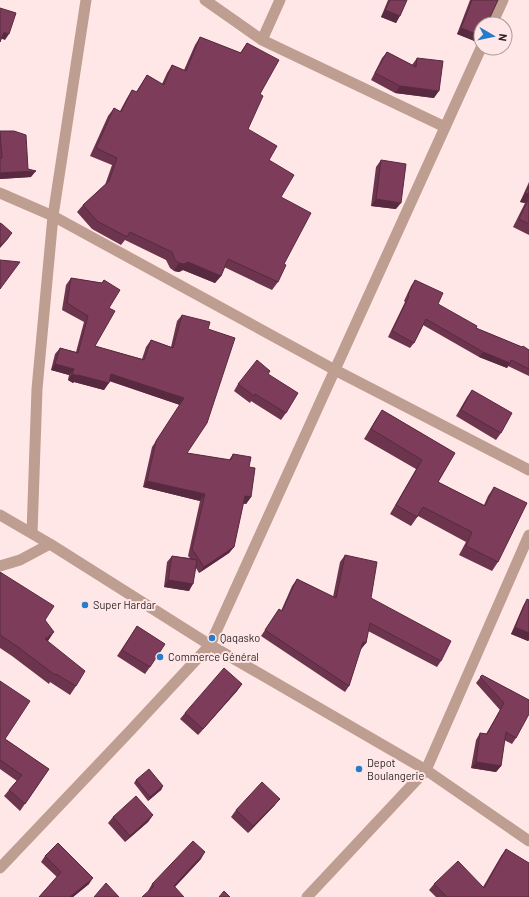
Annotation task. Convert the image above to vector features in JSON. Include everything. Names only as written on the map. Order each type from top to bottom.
[{"type":"street","points":[[32,533],[37,389],[53,216],[86,0]]},
{"type":"street","points":[[205,0],[262,40],[445,127]]},
{"type":"street","points":[[262,40],[280,0]]},
{"type":"street","points":[[496,16],[503,0]]},
{"type":"street","points":[[0,868],[136,726],[210,644],[477,56]]},
{"type":"street","points":[[0,193],[53,216],[335,370],[529,470]]},
{"type":"street","points":[[0,515],[50,544],[210,644],[426,770],[529,841]]},
{"type":"street","points":[[307,897],[426,770],[529,535]]},
{"type":"street","points":[[0,566],[20,560],[50,544]]},
{"type":"building","points":[[390,0],[407,0],[400,16],[385,10]]},
{"type":"building","points":[[472,0],[498,0],[491,16],[473,16],[473,33],[461,28]]},
{"type":"building","points":[[0,8],[16,13],[9,34],[4,32],[0,42]]},
{"type":"building","points":[[200,37],[241,53],[247,43],[279,60],[260,94],[263,96],[248,129],[277,146],[269,160],[294,175],[281,197],[311,213],[284,264],[286,265],[278,282],[228,259],[221,276],[188,262],[184,264],[179,263],[175,260],[172,252],[130,232],[127,237],[97,221],[83,205],[109,181],[117,158],[96,148],[114,108],[121,112],[132,90],[137,92],[147,75],[164,85],[172,65],[186,71]]},
{"type":"building","points":[[387,52],[416,67],[417,58],[443,61],[439,91],[400,86],[375,73]]},
{"type":"building","points":[[0,131],[14,131],[26,135],[28,169],[36,171],[0,173],[0,158],[2,158]]},
{"type":"building","points":[[381,160],[406,164],[401,203],[376,199]]},
{"type":"building","points":[[529,186],[529,194],[525,193]]},
{"type":"building","points":[[529,198],[529,224],[519,219]]},
{"type":"building","points":[[0,223],[12,233],[0,246]]},
{"type":"building","points":[[0,260],[20,262],[0,289]]},
{"type":"building","points":[[71,278],[102,283],[104,280],[120,290],[109,308],[115,311],[95,346],[144,360],[151,340],[173,348],[182,315],[210,322],[208,329],[235,338],[207,423],[187,453],[231,460],[233,454],[251,457],[249,467],[255,468],[251,497],[245,496],[234,547],[204,567],[192,549],[205,494],[147,481],[156,441],[184,398],[111,374],[109,383],[78,376],[72,374],[74,369],[55,364],[60,348],[78,353],[88,316],[67,303]]},
{"type":"building","points":[[415,280],[443,293],[438,304],[477,326],[476,328],[522,347],[523,346],[529,350],[529,369],[511,360],[510,363],[483,352],[426,319],[414,343],[392,331]]},
{"type":"building","points":[[257,360],[270,371],[268,374],[298,393],[286,413],[255,394],[254,396],[238,384]]},
{"type":"building","points":[[472,390],[512,413],[501,433],[461,410]]},
{"type":"building","points":[[382,410],[455,453],[438,482],[485,506],[494,487],[527,503],[498,562],[466,546],[472,532],[423,507],[417,517],[396,505],[422,460],[371,429]]},
{"type":"building","points":[[345,555],[377,562],[371,598],[451,641],[441,661],[370,623],[366,643],[363,642],[349,686],[265,630],[279,609],[282,611],[297,579],[336,598]]},
{"type":"building","points":[[172,556],[197,560],[193,584],[168,580]]},
{"type":"building","points":[[0,572],[54,606],[45,620],[54,632],[45,639],[85,671],[76,686],[56,674],[55,675],[0,635]]},
{"type":"building","points":[[527,599],[529,600],[529,633],[515,627]]},
{"type":"building","points":[[137,626],[165,644],[150,667],[122,650]]},
{"type":"building","points":[[224,668],[242,684],[203,729],[185,713]]},
{"type":"building","points":[[482,675],[529,700],[529,714],[516,738],[506,732],[501,766],[476,762],[480,733],[487,734],[504,703],[480,677]]},
{"type":"building","points":[[0,681],[30,701],[5,739],[49,769],[25,804],[9,790],[22,775],[0,760]]},
{"type":"building","points":[[149,769],[163,786],[150,797],[136,780]]},
{"type":"building","points":[[262,782],[280,799],[253,826],[236,810]]},
{"type":"building","points":[[136,796],[153,815],[130,836],[113,817]]},
{"type":"building","points":[[193,841],[205,852],[174,886],[184,897],[142,897],[154,886],[152,884]]},
{"type":"building","points":[[58,843],[93,878],[70,897],[39,897],[61,872],[45,856]]},
{"type":"building","points":[[506,849],[529,863],[529,897],[447,897],[434,884],[458,861],[484,888]]},
{"type":"building","points":[[106,883],[119,897],[94,897]]},
{"type":"building","points":[[224,891],[230,897],[219,897]]},
{"type":"place","name":"Super Hardar","points":[[85,605]]},
{"type":"place","name":"Qaqasko","points":[[212,638]]},
{"type":"place","name":"Commerce Général","points":[[160,657]]},
{"type":"place","name":"Depot Boulangerie","points":[[359,769]]}]
